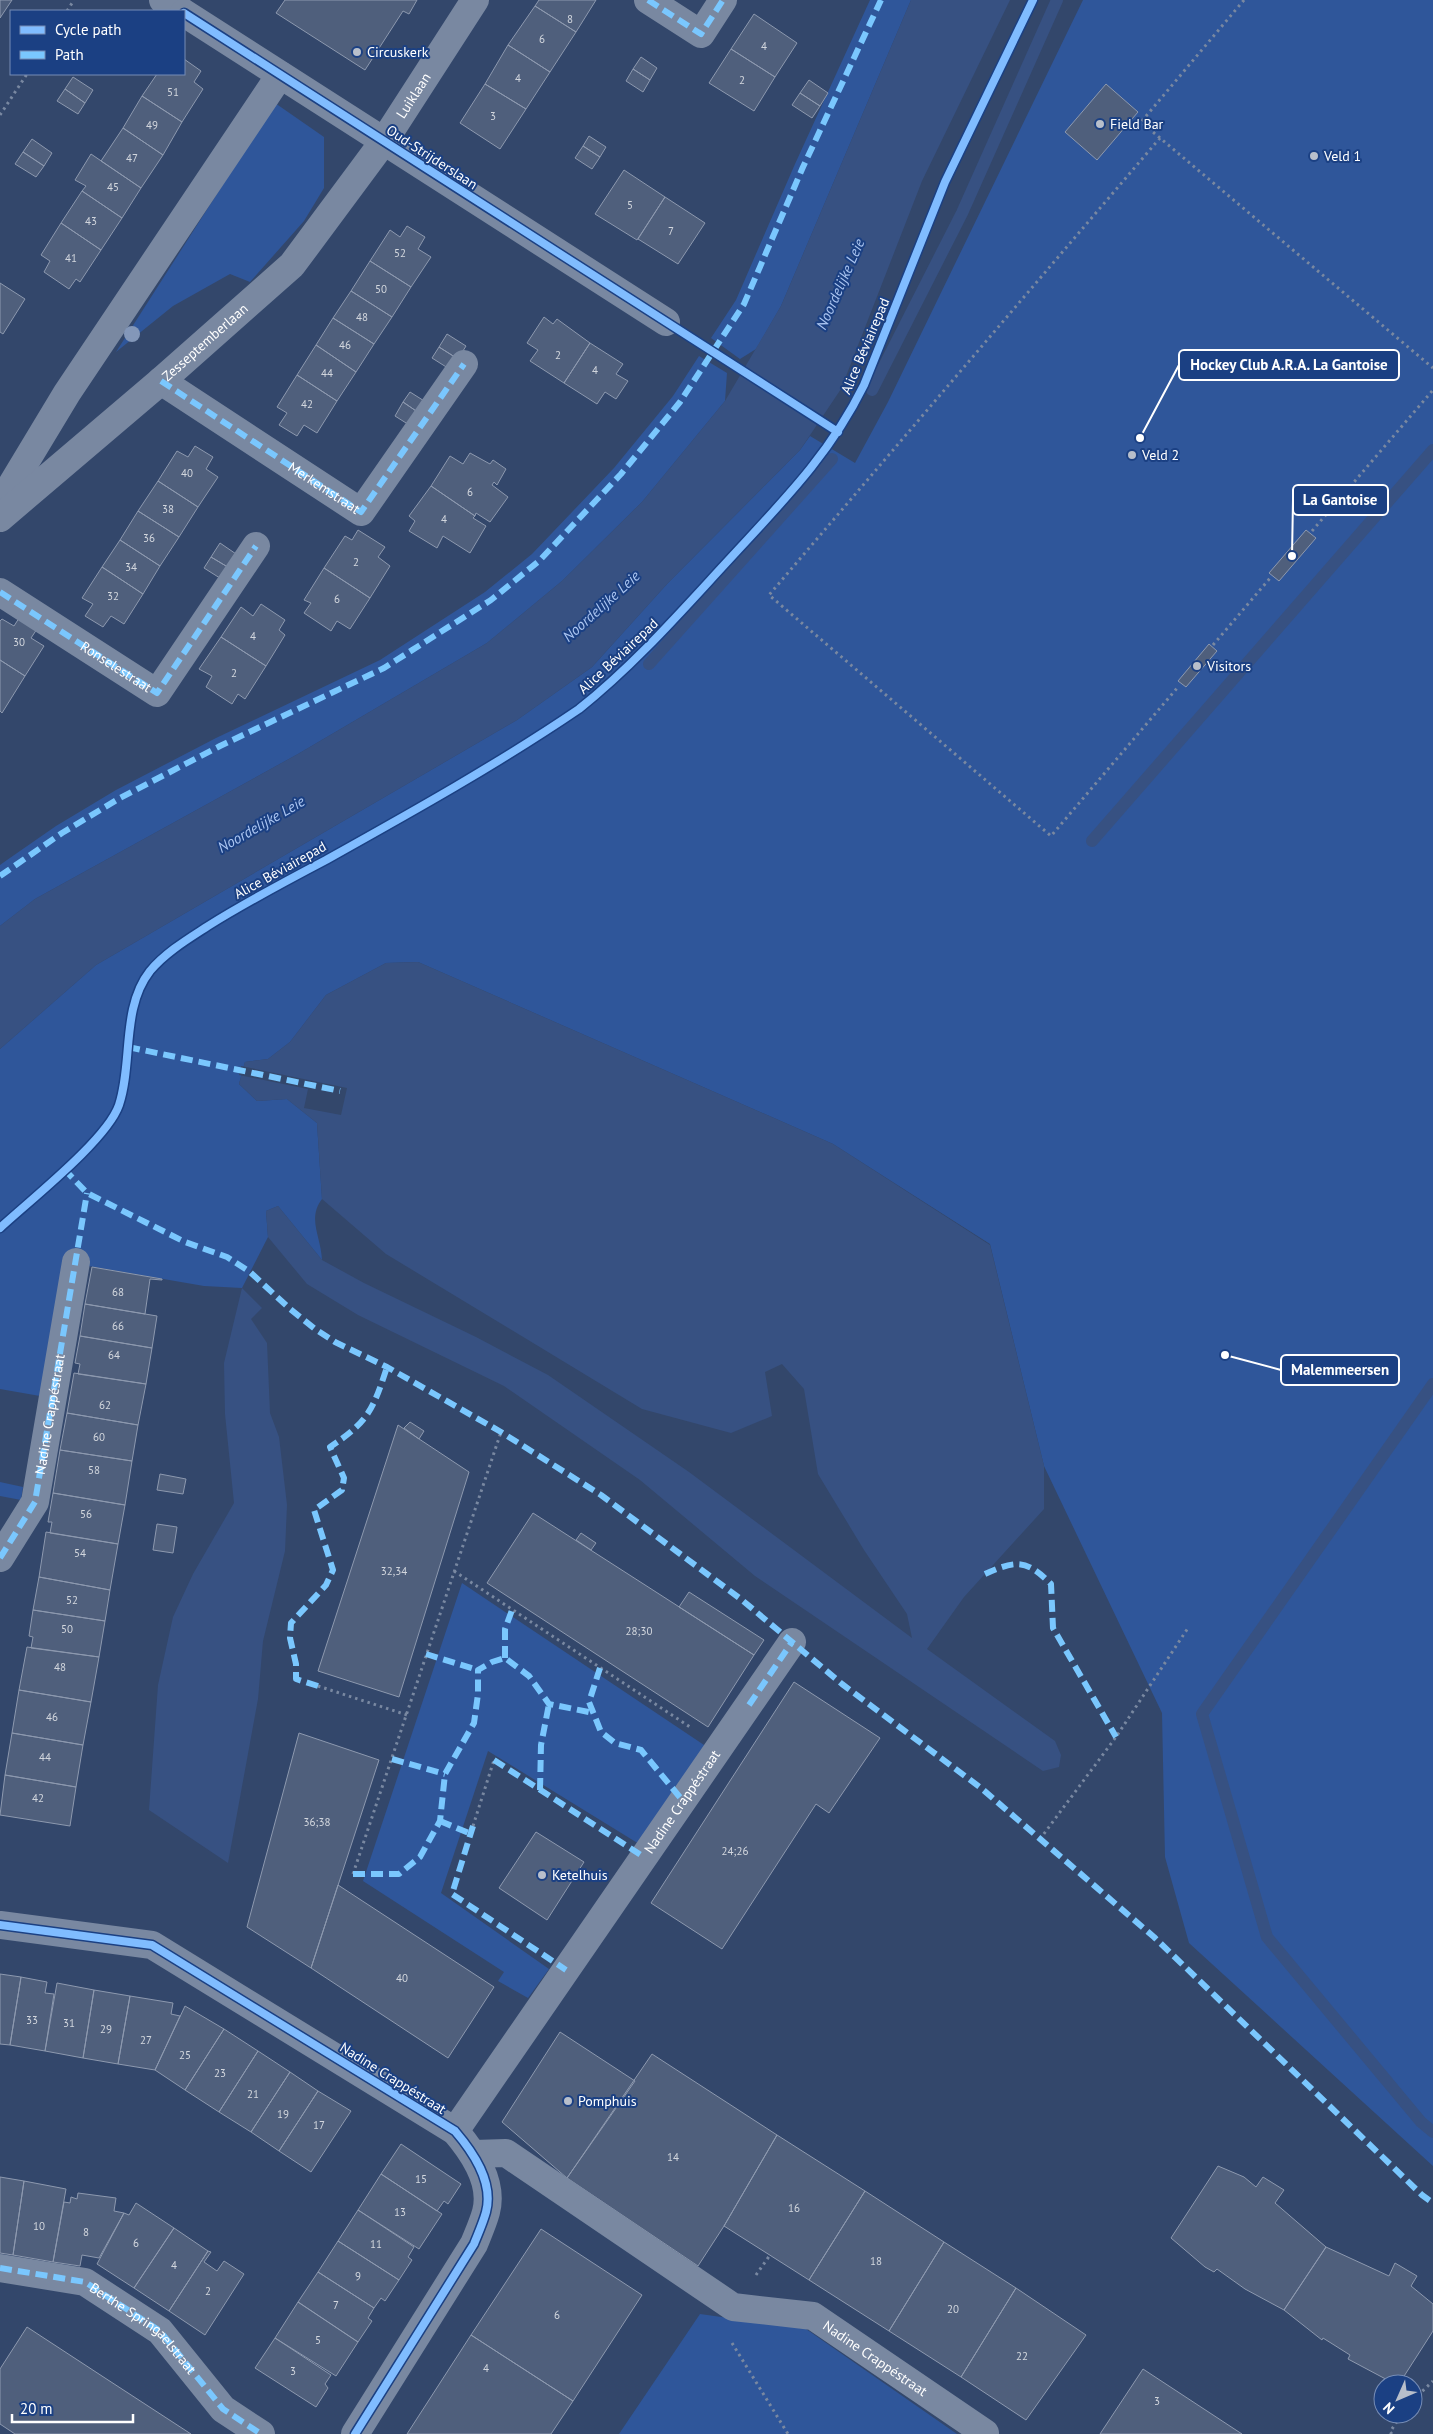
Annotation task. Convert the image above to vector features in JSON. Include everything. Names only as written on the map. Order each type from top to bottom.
[{"type":"street","name":"Oud-Strijderslaan","points":[[163,0],[179,10]]},
{"type":"street","name":"Luiklaan","points":[[384,141],[475,0]]},
{"type":"street","points":[[648,0],[701,34],[723,0]]},
{"type":"street","name":"Oud-Strijderslaan","points":[[185,14],[666,322]]},
{"type":"street","points":[[0,504],[67,393],[280,76]]},
{"type":"street","name":"Zesseptemberlaan","points":[[0,518],[161,381],[292,265],[384,141]]},
{"type":"street","name":"Merkemstraat","points":[[161,381],[361,512],[464,364]]},
{"type":"street","name":"Ronselestraat","points":[[0,592],[157,693],[256,546]]},
{"type":"street","name":"Nadine Crappéstraat","points":[[0,1558],[35,1502],[76,1262]]},
{"type":"street","name":"Nadine Crappéstraat","points":[[455,2131],[792,1642]]},
{"type":"street","name":"Nadine Crappéstraat","points":[[0,1925],[152,1945],[455,2131],[474,2154],[486,2185],[487,2210],[474,2244],[355,2434]]},
{"type":"street","name":"Nadine Crappéstraat","points":[[474,2154],[506,2153],[734,2307],[813,2316],[985,2432]]},
{"type":"street","name":"Berthe Springaelstraat","points":[[0,2268],[84,2282],[160,2331],[224,2409],[261,2434]]},
{"type":"path","points":[[1244,0],[1140,122],[1433,368]]},
{"type":"path","points":[[0,115],[26,75]]},
{"type":"path","points":[[1160,138],[769,595],[1051,836],[1178,687]]},
{"type":"path","points":[[1312,531],[1433,390]]},
{"type":"path","points":[[1213,645],[1271,577]]},
{"type":"path","points":[[353,1874],[501,1432]]},
{"type":"path","points":[[454,1571],[720,1747]]},
{"type":"path","points":[[1040,1838],[1116,1737],[1188,1628]]},
{"type":"path","points":[[318,1686],[407,1715]]},
{"type":"path","points":[[473,1826],[494,1760]]},
{"type":"path","points":[[1423,2390],[1433,2381]]},
{"type":"shaded area","points":[[870,0],[911,0],[781,306],[756,349],[740,359],[711,338],[736,300],[795,164]]},
{"type":"shaded area","points":[[1083,0],[1433,0],[1433,2166],[1189,1943],[1165,1857],[1162,1713],[1044,1466],[990,1244],[833,1144],[418,962],[386,963],[326,995],[290,1042],[268,1059],[245,1062],[239,1084],[257,1101],[287,1099],[317,1123],[322,1199],[318,1206],[315,1221],[322,1260],[278,1206],[266,1211],[268,1237],[242,1288],[204,1286],[65,1262],[40,1396],[0,1389],[0,1049],[96,965],[517,720],[592,667],[667,584],[800,450],[810,436],[855,463],[888,402]]},
{"type":"shaded area","points":[[275,103],[324,137],[324,188],[304,221],[250,282],[230,274],[173,306],[116,352]]},
{"type":"shaded area","points":[[699,356],[727,373],[725,401],[642,502],[562,581],[487,643],[298,754],[35,899],[0,926],[0,865],[7,860],[56,826],[116,790],[216,738],[380,660],[485,592],[532,554],[614,468],[673,396]]},
{"type":"shaded area","points":[[0,1482],[23,1487],[21,1500],[0,1496]]},
{"type":"shaded area","points":[[462,1583],[710,1749],[644,1847],[488,1751],[441,1893],[549,1969],[528,1998],[498,1981],[504,1972],[363,1881]]},
{"type":"shaded area","points":[[700,2314],[806,2329],[957,2434],[619,2434]]},
{"type":"water","name":"Noordelijke Leie","points":[[911,0],[1010,0],[922,181],[841,389],[800,450],[667,584],[592,667],[517,720],[96,965],[0,1049],[0,926],[35,899],[298,754],[487,643],[562,581],[642,502],[725,401],[781,306]]},
{"type":"water","points":[[418,962],[833,1144],[990,1245],[1044,1466],[1044,1509],[964,1597],[927,1649],[1055,1741],[1061,1755],[1059,1767],[1043,1771],[755,1576],[640,1480],[504,1386],[358,1315],[307,1284],[268,1237],[266,1211],[278,1206],[322,1260],[548,1375],[689,1472],[912,1638],[907,1614],[864,1550],[818,1474],[804,1389],[782,1364],[765,1372],[772,1416],[731,1433],[642,1409],[386,1254],[322,1199],[317,1123],[287,1099],[257,1101],[239,1084],[245,1062],[268,1059],[290,1042],[326,995],[386,963]]},
{"type":"water","points":[[242,1288],[262,1308],[251,1319],[267,1343],[270,1413],[279,1437],[287,1505],[285,1551],[263,1641],[258,1699],[228,1863],[149,1810],[158,1685],[173,1617],[193,1574],[234,1503],[225,1414],[224,1363]]},
{"type":"pier","points":[[241,1066],[347,1088],[341,1115],[304,1108],[308,1089],[239,1075]]},
{"type":"building","points":[[0,0],[12,0],[0,18]]},
{"type":"building","name":"Circuskerk","points":[[285,0],[417,0],[409,14],[403,11],[365,70],[276,13]]},
{"type":"building","points":[[539,0],[596,0],[576,32],[535,6]]},
{"type":"building","points":[[535,6],[576,32],[550,72],[508,45]]},
{"type":"building","points":[[754,14],[797,43],[775,77],[731,49]]},
{"type":"building","points":[[508,45],[550,72],[526,109],[485,84]]},
{"type":"building","points":[[731,49],[775,77],[754,111],[709,83]]},
{"type":"building","points":[[641,57],[657,68],[650,80],[633,69]]},
{"type":"building","points":[[185,60],[201,71],[194,82],[203,89],[182,122],[142,96],[156,75],[185,75]]},
{"type":"building","points":[[633,69],[650,80],[643,92],[626,81]]},
{"type":"building","points":[[73,77],[93,90],[85,103],[65,89]]},
{"type":"building","points":[[809,80],[828,93],[820,106],[800,93]]},
{"type":"building","points":[[485,84],[526,109],[500,149],[460,123]]},
{"type":"building","name":"Field Bar","points":[[1106,84],[1138,112],[1097,160],[1065,132]]},
{"type":"building","points":[[65,89],[85,103],[78,114],[57,101]]},
{"type":"building","points":[[800,93],[820,106],[812,118],[792,105]]},
{"type":"building","points":[[142,96],[182,122],[163,155],[123,128]]},
{"type":"building","points":[[123,128],[163,155],[141,188],[101,161]]},
{"type":"building","points":[[589,136],[606,147],[600,157],[583,146]]},
{"type":"building","points":[[32,139],[52,153],[44,166],[23,152]]},
{"type":"building","points":[[583,146],[600,157],[592,169],[575,158]]},
{"type":"building","points":[[23,152],[44,166],[36,177],[15,164]]},
{"type":"building","points":[[91,154],[141,188],[122,218],[82,191],[86,186],[75,180]]},
{"type":"building","points":[[624,170],[665,197],[637,240],[595,214]]},
{"type":"building","points":[[82,191],[122,218],[101,250],[61,223]]},
{"type":"building","points":[[665,197],[705,223],[678,264],[638,239]]},
{"type":"building","points":[[61,223],[101,250],[80,282],[76,279],[69,289],[44,272],[50,261],[41,255]]},
{"type":"building","points":[[407,226],[425,237],[418,249],[431,257],[411,287],[370,261],[390,230],[400,237]]},
{"type":"building","points":[[370,261],[411,287],[392,317],[351,291]]},
{"type":"building","points":[[0,283],[25,299],[3,334],[0,332]]},
{"type":"building","points":[[351,291],[392,317],[374,344],[333,318]]},
{"type":"building","points":[[544,317],[553,324],[557,319],[590,343],[564,383],[530,361],[538,350],[527,343]]},
{"type":"building","points":[[333,318],[374,344],[356,372],[316,345]]},
{"type":"building","points":[[447,334],[466,346],[458,359],[439,347]]},
{"type":"building","points":[[590,343],[623,364],[616,374],[628,381],[616,399],[605,392],[597,404],[564,383]]},
{"type":"building","points":[[316,345],[356,372],[337,401],[297,375]]},
{"type":"building","points":[[439,347],[458,359],[451,370],[432,358]]},
{"type":"building","points":[[297,375],[337,401],[317,433],[304,425],[297,436],[279,425],[287,413],[277,407]]},
{"type":"building","points":[[410,392],[429,404],[422,415],[403,402]]},
{"type":"building","points":[[403,402],[422,415],[414,428],[395,416]]},
{"type":"building","points":[[195,446],[213,457],[206,469],[218,477],[198,507],[158,481],[177,451],[188,457]]},
{"type":"building","points":[[470,453],[490,464],[493,460],[506,469],[497,485],[494,482],[492,485],[508,497],[490,522],[476,513],[475,516],[431,486],[450,456],[463,464]]},
{"type":"building","points":[[158,481],[198,507],[179,537],[138,511]]},
{"type":"building","points":[[431,486],[475,516],[473,518],[486,526],[470,553],[443,536],[437,548],[409,531],[415,521],[409,516]]},
{"type":"building","points":[[138,511],[179,537],[160,566],[120,540]]},
{"type":"building","points":[[358,530],[385,547],[378,557],[390,566],[370,598],[324,568],[345,536],[352,540]]},
{"type":"building","points":[[1306,530],[1316,538],[1279,581],[1269,573]]},
{"type":"building","points":[[120,540],[160,566],[143,594],[102,567]]},
{"type":"building","points":[[220,543],[239,556],[231,569],[211,557]]},
{"type":"building","points":[[211,557],[231,569],[223,580],[204,568]]},
{"type":"building","points":[[102,567],[143,594],[124,624],[111,616],[103,627],[85,616],[93,604],[82,598]]},
{"type":"building","points":[[324,568],[370,598],[350,629],[337,621],[331,631],[304,613],[311,603],[304,600]]},
{"type":"building","points":[[261,604],[285,620],[279,630],[285,635],[266,666],[221,637],[241,607],[253,616]]},
{"type":"building","points":[[21,615],[39,626],[31,638],[44,646],[25,676],[0,660],[0,621],[2,619],[14,626]]},
{"type":"building","points":[[221,637],[266,666],[245,699],[238,694],[232,704],[206,687],[212,676],[199,669]]},
{"type":"building","name":"Visitors","points":[[1209,644],[1217,651],[1186,687],[1178,681]]},
{"type":"building","points":[[0,660],[25,676],[2,713],[0,711]]},
{"type":"building","points":[[92,1267],[162,1280],[150,1279],[145,1314],[85,1304]]},
{"type":"building","points":[[85,1304],[157,1316],[152,1348],[80,1336]]},
{"type":"building","points":[[80,1336],[152,1348],[146,1384],[78,1374],[80,1364],[75,1363]]},
{"type":"building","points":[[74,1373],[146,1384],[138,1425],[67,1413]]},
{"type":"building","points":[[67,1413],[138,1425],[132,1461],[60,1450]]},
{"type":"building","points":[[410,1422],[424,1431],[419,1439],[404,1428]]},
{"type":"building","points":[[398,1425],[469,1472],[399,1697],[318,1671]]},
{"type":"building","points":[[60,1450],[132,1461],[125,1505],[53,1493]]},
{"type":"building","points":[[160,1474],[186,1479],[183,1494],[157,1490]]},
{"type":"building","points":[[53,1493],[125,1505],[118,1544],[50,1533],[52,1522],[48,1522]]},
{"type":"building","points":[[533,1513],[754,1655],[708,1727],[487,1583]]},
{"type":"building","points":[[157,1524],[177,1527],[173,1553],[153,1550]]},
{"type":"building","points":[[46,1532],[118,1544],[110,1590],[39,1577]]},
{"type":"building","points":[[581,1533],[596,1543],[591,1550],[576,1540]]},
{"type":"building","points":[[39,1577],[110,1590],[105,1621],[33,1610]]},
{"type":"building","points":[[689,1592],[764,1640],[754,1655],[679,1607]]},
{"type":"building","points":[[33,1610],[105,1621],[99,1657],[31,1648],[33,1637],[29,1636]]},
{"type":"building","points":[[27,1647],[99,1657],[91,1702],[19,1690]]},
{"type":"building","points":[[794,1682],[880,1738],[829,1813],[816,1804],[722,1949],[651,1903]]},
{"type":"building","points":[[19,1690],[91,1702],[83,1745],[12,1733]]},
{"type":"building","points":[[12,1733],[83,1745],[76,1787],[5,1775]]},
{"type":"building","points":[[299,1733],[379,1760],[311,1968],[247,1927]]},
{"type":"building","points":[[5,1775],[76,1787],[70,1826],[0,1815]]},
{"type":"building","name":"Ketelhuis","points":[[536,1832],[584,1862],[547,1920],[499,1888]]},
{"type":"building","points":[[338,1885],[494,1987],[448,2058],[311,1968]]},
{"type":"building","points":[[0,1974],[21,1977],[10,2045],[0,2044]]},
{"type":"building","points":[[21,1977],[47,1982],[45,1993],[54,1994],[45,2051],[10,2045]]},
{"type":"building","points":[[57,1983],[94,1990],[83,2058],[45,2051]]},
{"type":"building","points":[[94,1990],[130,1996],[118,2064],[83,2058]]},
{"type":"building","points":[[130,1996],[173,2003],[171,2014],[180,2016],[155,2070],[118,2064]]},
{"type":"building","points":[[185,2006],[224,2029],[185,2090],[155,2070]]},
{"type":"building","points":[[224,2029],[258,2051],[219,2112],[185,2090]]},
{"type":"building","name":"Pomphuis","points":[[560,2032],[635,2081],[567,2178],[502,2122]]},
{"type":"building","points":[[258,2051],[290,2072],[251,2132],[219,2112]]},
{"type":"building","points":[[652,2054],[777,2135],[724,2226],[698,2266],[567,2178]]},
{"type":"building","points":[[290,2072],[318,2091],[279,2151],[251,2132]]},
{"type":"building","points":[[318,2091],[351,2111],[311,2172],[279,2151]]},
{"type":"building","points":[[777,2135],[865,2191],[809,2280],[724,2226]]},
{"type":"building","points":[[401,2144],[461,2184],[448,2204],[444,2201],[437,2211],[381,2174]]},
{"type":"building","points":[[1218,2166],[1244,2177],[1256,2187],[1263,2177],[1284,2190],[1275,2203],[1326,2247],[1284,2310],[1245,2289],[1217,2269],[1214,2272],[1205,2267],[1171,2238]]},
{"type":"building","points":[[381,2174],[442,2214],[419,2249],[358,2210]]},
{"type":"building","points":[[0,2177],[24,2181],[13,2255],[0,2253]]},
{"type":"building","points":[[24,2181],[66,2189],[53,2262],[13,2255]]},
{"type":"building","points":[[865,2191],[944,2242],[889,2331],[809,2280]]},
{"type":"building","points":[[78,2193],[116,2198],[114,2211],[124,2213],[99,2258],[82,2255],[80,2266],[53,2262],[64,2202],[70,2203],[71,2197],[77,2199]]},
{"type":"building","points":[[136,2203],[174,2228],[134,2288],[97,2264],[124,2213],[129,2215]]},
{"type":"building","points":[[358,2210],[414,2247],[408,2257],[412,2260],[399,2280],[338,2241]]},
{"type":"building","points":[[174,2228],[208,2251],[169,2311],[134,2288]]},
{"type":"building","points":[[541,2229],[642,2295],[573,2401],[471,2335]]},
{"type":"building","points":[[338,2241],[399,2280],[385,2301],[381,2298],[374,2308],[318,2272]]},
{"type":"building","points":[[944,2242],[1016,2288],[961,2377],[889,2331]]},
{"type":"building","points":[[1326,2247],[1389,2276],[1395,2263],[1417,2276],[1411,2286],[1433,2304],[1433,2331],[1405,2374],[1376,2374],[1348,2359],[1350,2355],[1323,2338],[1322,2340],[1284,2310]]},
{"type":"building","points":[[208,2251],[211,2252],[204,2262],[217,2271],[224,2261],[244,2274],[205,2335],[169,2311]]},
{"type":"building","points":[[318,2272],[374,2308],[368,2318],[372,2321],[358,2342],[298,2302]]},
{"type":"building","points":[[1016,2288],[1086,2335],[1026,2420],[961,2377]]},
{"type":"building","points":[[298,2302],[358,2342],[336,2376],[275,2338]]},
{"type":"building","points":[[27,2327],[191,2434],[15,2434],[0,2424],[0,2369]]},
{"type":"building","points":[[471,2335],[573,2401],[551,2434],[407,2434]]},
{"type":"building","points":[[275,2338],[331,2375],[325,2384],[328,2388],[316,2407],[255,2368]]},
{"type":"building","points":[[1143,2369],[1242,2434],[1100,2434]]},
{"type":"waterway","points":[[872,390],[962,213],[1057,0]]},
{"type":"waterway","points":[[1092,841],[1433,450]]},
{"type":"waterway","points":[[649,664],[832,459]]},
{"type":"waterway","points":[[1433,1384],[1202,1714],[1267,1937],[1421,2122],[1433,2132]]},
{"type":"marked path","points":[[648,0],[701,34],[723,0]]},
{"type":"marked path","points":[[0,876],[62,833],[120,798],[220,746],[384,668],[491,600],[539,561],[621,474],[680,402],[744,304],[803,167],[881,0]]},
{"type":"marked path","points":[[161,381],[361,512],[464,364]]},
{"type":"marked path","points":[[0,592],[157,693],[256,546]]},
{"type":"marked path","points":[[128,1047],[340,1091]]},
{"type":"marked path","points":[[64,1169],[87,1193],[185,1242],[227,1257],[250,1272],[315,1329],[335,1342],[387,1367],[501,1432],[601,1495],[742,1600],[842,1684],[981,1788],[1154,1937],[1422,2195],[1433,2203]]},
{"type":"marked path","points":[[0,1558],[35,1502],[87,1193]]},
{"type":"marked path","points":[[318,1686],[296,1679],[296,1664],[290,1638],[291,1623],[326,1585],[333,1570],[314,1510],[342,1490],[344,1478],[330,1447],[353,1430],[367,1414],[378,1394],[387,1367]]},
{"type":"marked path","points":[[985,1574],[1005,1566],[1020,1564],[1034,1570],[1051,1584],[1053,1628],[1116,1737]]},
{"type":"marked path","points":[[505,1658],[505,1629],[512,1610]]},
{"type":"marked path","points":[[749,1705],[792,1642]]},
{"type":"marked path","points":[[426,1654],[478,1670]]},
{"type":"marked path","points":[[353,1874],[399,1874],[420,1857],[440,1821],[445,1774],[474,1723],[478,1694],[478,1670],[492,1662],[505,1658],[529,1676],[549,1704],[594,1713]]},
{"type":"marked path","points":[[600,1668],[589,1702],[601,1732],[615,1743],[641,1750],[683,1801]]},
{"type":"marked path","points":[[540,1790],[541,1745],[549,1704]]},
{"type":"marked path","points":[[392,1759],[445,1774]]},
{"type":"marked path","points":[[494,1760],[644,1857]]},
{"type":"marked path","points":[[440,1821],[471,1834]]},
{"type":"marked path","points":[[473,1826],[452,1894],[566,1970]]},
{"type":"marked path","points":[[0,2268],[85,2282],[160,2331],[223,2409],[261,2434]]},
{"type":"cycle path","name":"Alice Béviairepad","points":[[0,1228],[66,1170],[112,1119],[119,1105],[123,1089],[131,1019],[135,1002],[141,986],[150,971],[163,958],[222,917],[454,787],[579,709],[599,693],[655,640],[801,480],[835,435],[864,385],[945,182],[1033,0]]},
{"type":"cycle path","points":[[185,14],[838,432]]},
{"type":"cycle path","points":[[0,1925],[152,1945],[455,2131],[469,2148],[484,2179],[488,2201],[486,2212],[474,2244],[355,2434]]},
{"type":"place","name":"Circuskerk","points":[[357,52]]},
{"type":"place","name":"Field Bar","points":[[1100,124]]},
{"type":"place","name":"Veld 1","points":[[1314,156]]},
{"type":"place","name":"Hockey Club A.R.A. La Gantoise","points":[[1140,438]]},
{"type":"place","name":"Veld 2","points":[[1132,455]]},
{"type":"place","name":"La Gantoise","points":[[1292,556]]},
{"type":"place","name":"Visitors","points":[[1197,666]]},
{"type":"place","name":"Malemmeersen","points":[[1225,1355]]},
{"type":"place","name":"Ketelhuis","points":[[542,1875]]},
{"type":"place","name":"Pomphuis","points":[[568,2101]]}]
